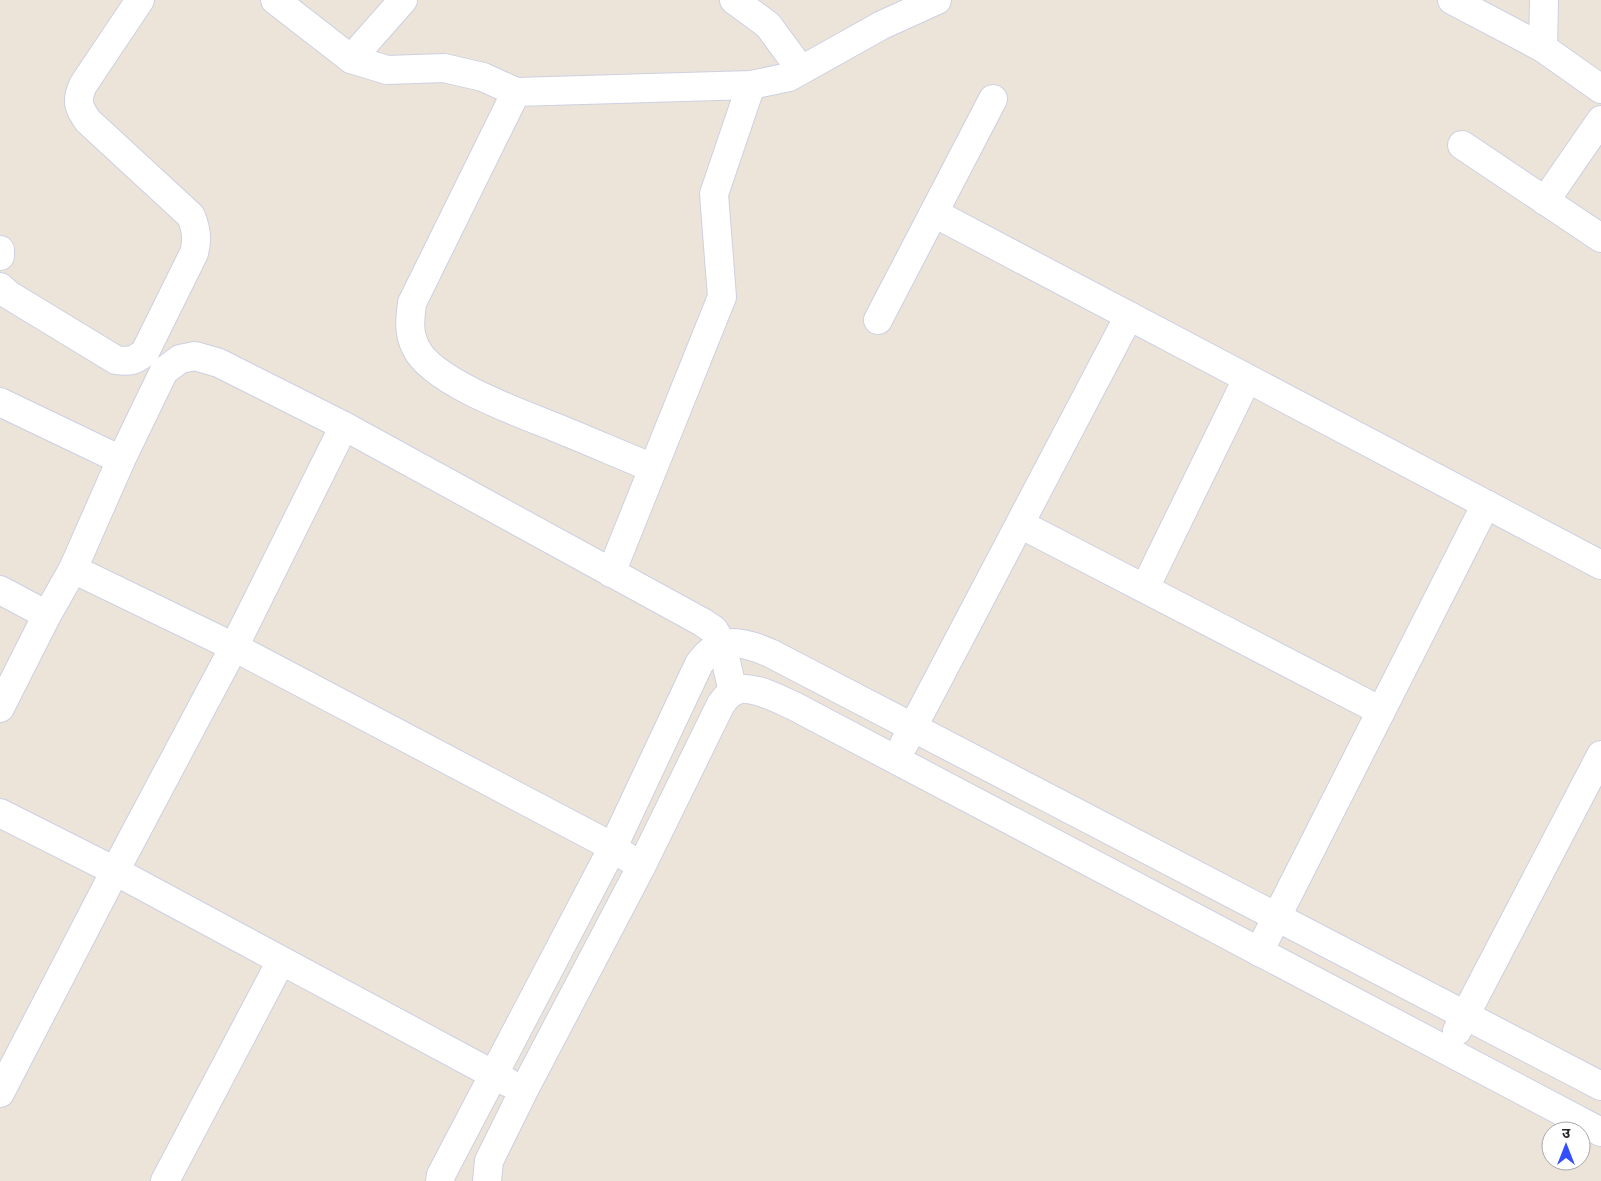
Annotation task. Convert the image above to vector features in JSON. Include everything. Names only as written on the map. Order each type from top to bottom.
[{"type":"street","points":[[0,287],[9,295],[116,360],[129,362],[145,352],[194,253],[197,242],[196,229],[191,216],[88,121],[79,109],[78,96],[83,85],[140,0]]},
{"type":"street","points":[[275,0],[352,60],[387,70],[444,68],[482,77],[516,92],[751,85],[789,77],[882,25],[937,0]]},
{"type":"street","points":[[352,60],[403,0]]},
{"type":"street","points":[[734,0],[768,25],[801,70]]},
{"type":"street","points":[[1452,0],[1543,48],[1601,89]]},
{"type":"street","points":[[1543,48],[1544,0]]},
{"type":"street","points":[[611,573],[722,297],[714,194],[751,85]]},
{"type":"street","points":[[516,92],[412,303],[410,333],[416,349],[426,362],[460,386],[493,402],[653,468]]},
{"type":"street","points":[[878,320],[993,99]]},
{"type":"street","points":[[1546,201],[1601,120]]},
{"type":"street","points":[[1462,145],[1601,238]]},
{"type":"street","points":[[934,214],[1601,565]]},
{"type":"street","points":[[0,250],[0,256]]},
{"type":"street","points":[[896,760],[1129,316]]},
{"type":"street","points":[[0,708],[47,615],[73,569],[121,460],[164,371],[180,358],[195,356],[219,363],[344,426],[702,622],[714,630],[722,644],[733,692]]},
{"type":"street","points":[[1145,588],[1248,379]]},
{"type":"street","points":[[0,402],[121,460]]},
{"type":"street","points":[[0,1093],[234,647],[344,426]]},
{"type":"street","points":[[1259,952],[1486,504]]},
{"type":"street","points":[[1020,524],[1381,711]]},
{"type":"street","points":[[73,569],[234,647],[613,847],[642,867]]},
{"type":"street","points":[[0,590],[47,615]]},
{"type":"street","points":[[440,1181],[441,1174],[613,847],[700,664],[707,652],[722,644],[734,642],[750,644],[1601,1086]]},
{"type":"street","points":[[487,1181],[489,1162],[524,1090],[642,867],[721,704],[733,692],[750,689],[766,693],[794,706],[1601,1132]]},
{"type":"street","points":[[1446,1050],[1601,755]]},
{"type":"street","points":[[0,813],[115,871],[493,1076],[524,1090]]},
{"type":"street","points":[[165,1181],[281,961]]}]
